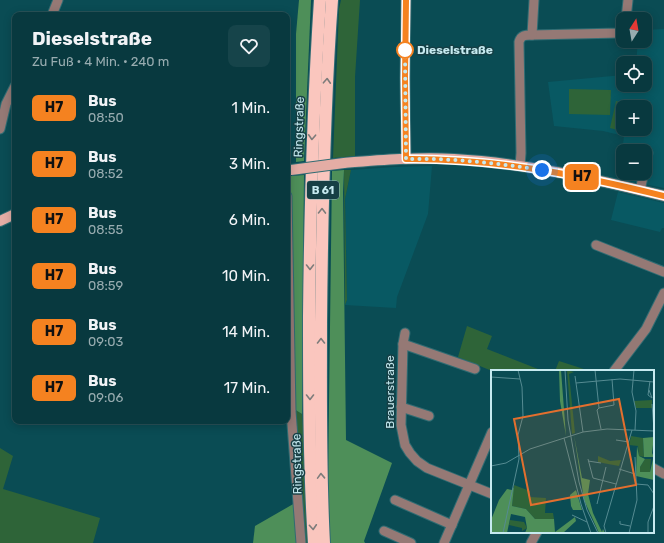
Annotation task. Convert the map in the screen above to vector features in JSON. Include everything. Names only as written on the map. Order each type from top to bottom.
[{"type":"highway","name":"Ringstraße","points":[[314,543],[310,445],[310,226],[312,133],[320,0]]},
{"type":"highway","name":"Ringstraße","points":[[324,543],[321,457],[322,201],[327,66],[332,0]]},
{"type":"main road","points":[[290,170],[344,163],[406,159],[454,159],[520,166],[564,173],[664,196]]},
{"type":"main road","points":[[0,221],[12,215]]},
{"type":"street","points":[[53,12],[58,0]]},
{"type":"street","points":[[406,0],[406,159]]},
{"type":"street","points":[[532,35],[534,0]]},
{"type":"street","points":[[627,12],[628,0]]},
{"type":"street","points":[[520,166],[522,153],[520,38],[525,35],[616,33]]},
{"type":"street","points":[[0,129],[6,104],[12,92]]},
{"type":"street","points":[[640,190],[642,180]]},
{"type":"street","points":[[596,245],[664,272]]},
{"type":"street","points":[[615,370],[646,329],[664,293]]},
{"type":"street","name":"Brauerstraße","points":[[405,333],[403,344],[401,425],[402,435],[410,453],[417,461],[427,468],[491,494]]},
{"type":"street","points":[[403,344],[475,369]]},
{"type":"street","points":[[290,357],[291,411],[301,543]]},
{"type":"street","points":[[401,407],[430,416]]},
{"type":"street","points":[[444,543],[491,434]]},
{"type":"street","points":[[654,469],[664,474]]},
{"type":"street","points":[[395,500],[452,525]]},
{"type":"street","points":[[384,531],[411,543]]},
{"type":"street","points":[[531,543],[536,533]]},
{"type":"shaded area","points":[[664,29],[664,188],[624,180],[652,180],[652,144],[623,144],[624,136],[652,136],[652,100],[616,100],[616,134],[603,131],[554,126],[548,82],[616,76],[616,92],[652,92],[652,56],[637,56],[637,48],[652,48],[652,30]]},
{"type":"shaded area","points":[[432,166],[428,214],[397,297],[396,308],[345,305],[347,300],[345,199],[351,170]]},
{"type":"shaded area","points":[[618,192],[664,203],[664,228],[662,228],[660,232],[611,220]]},
{"type":"green space","points":[[299,0],[311,0],[304,161],[296,162],[296,34]]},
{"type":"green space","points":[[341,0],[360,0],[355,77],[355,156],[333,158],[339,9]]},
{"type":"green space","points":[[569,89],[611,90],[610,115],[569,114]]},
{"type":"green space","points":[[616,101],[616,130],[610,128]]},
{"type":"green space","points":[[344,170],[351,170],[345,199],[347,300],[345,305]]},
{"type":"green space","points":[[344,170],[346,440],[392,463],[364,541],[365,543],[330,543],[328,482],[332,171]]},
{"type":"green space","points":[[304,175],[302,414],[294,409],[292,231],[290,210],[291,176]]},
{"type":"green space","points":[[467,326],[492,336],[487,349],[540,370],[491,371],[458,357]]},
{"type":"green space","points":[[559,361],[587,370],[555,370]]},
{"type":"green space","points":[[294,409],[302,414],[309,543],[304,543]]},
{"type":"green space","points":[[0,448],[13,456],[3,489],[100,518],[93,543],[0,543]]},
{"type":"green space","points":[[295,503],[298,543],[253,543],[255,526]]},
{"type":"bus line","name":"H7","points":[[406,0],[406,159],[454,159],[520,166],[596,180],[664,196]]},
{"type":"place","name":"Dieselstraße","points":[[405,50]]},
{"type":"route","points":[[405,50],[406,159],[454,159],[520,166],[542,170]]}]
